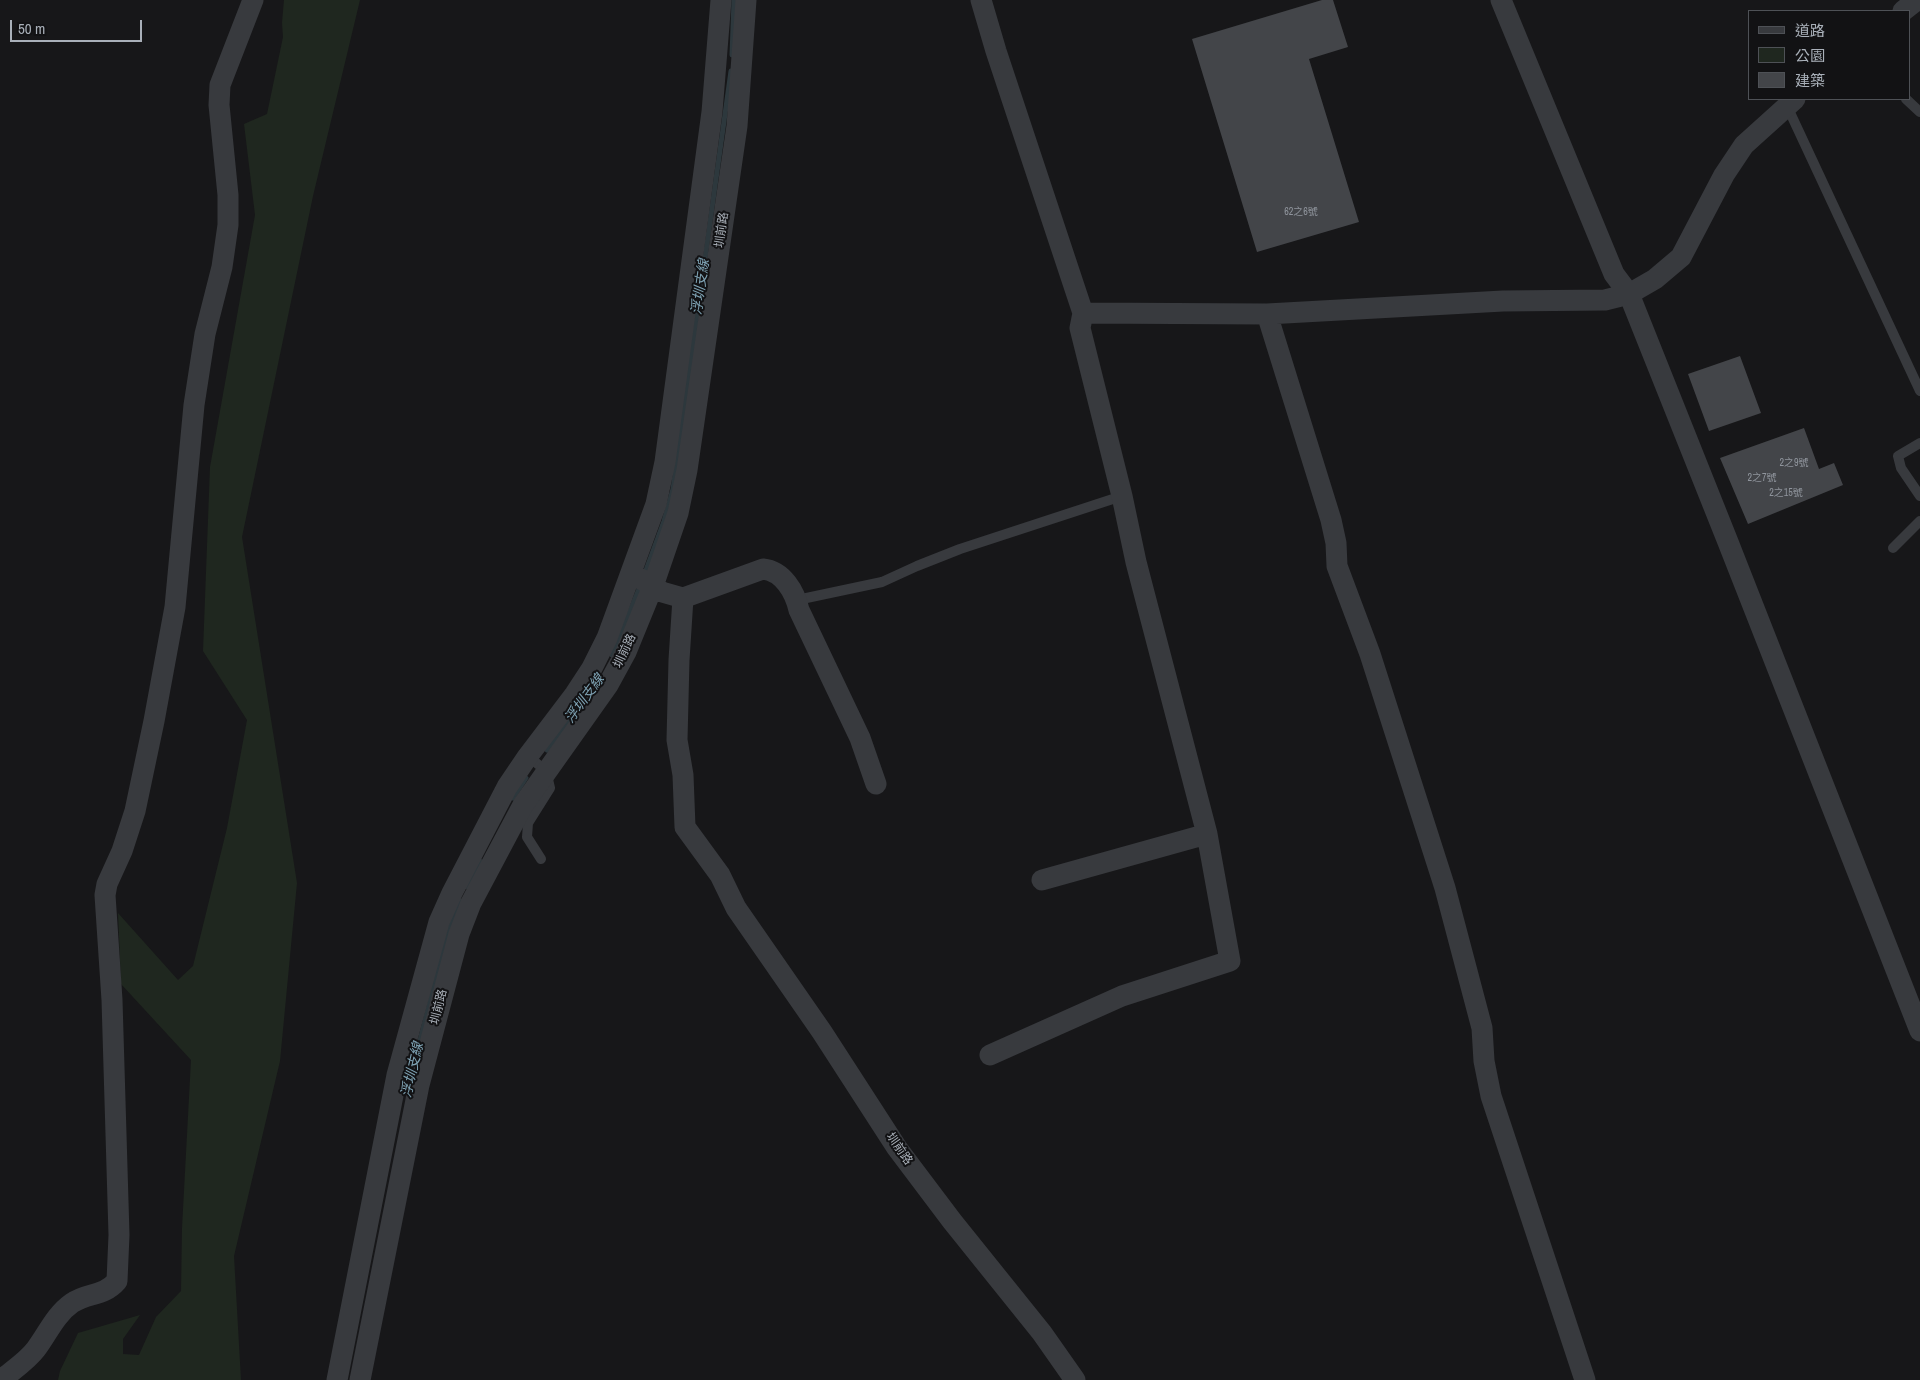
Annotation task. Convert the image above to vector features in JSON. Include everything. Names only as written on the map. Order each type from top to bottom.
[{"type":"street","points":[[1,1380],[26,1361],[36,1350],[56,1317],[64,1309],[80,1298],[108,1290],[117,1281],[119,1235],[112,1000],[105,895],[107,884],[122,851],[135,811],[175,607],[194,405],[205,334],[222,266],[228,225],[228,195],[219,105],[220,85],[253,0]]},
{"type":"street","name":"圳前路","points":[[337,1380],[398,1076],[431,948],[452,892],[503,794],[528,756],[575,694],[592,668],[607,638],[656,504],[665,462],[712,112],[721,0]]},
{"type":"street","name":"圳前路","points":[[360,1380],[419,1085],[456,942],[471,903],[523,805],[608,686],[626,652],[653,586],[678,513],[687,470],[737,126],[746,0]]},
{"type":"street","points":[[981,0],[996,51],[1083,313],[1080,328],[1122,496],[1136,562],[1207,834],[1230,961],[1122,996],[990,1055]]},
{"type":"street","points":[[1501,0],[1614,274],[1629,294],[1920,1031]]},
{"type":"street","points":[[1903,10],[1917,0]]},
{"type":"street","points":[[1083,313],[1267,314],[1504,301],[1605,300],[1629,294],[1655,279],[1681,257],[1724,175],[1744,145],[1791,102]]},
{"type":"street","points":[[1267,314],[1331,520],[1336,543],[1337,566],[1372,662],[1445,888],[1482,1028],[1484,1061],[1491,1096],[1585,1380]]},
{"type":"street","points":[[631,573],[672,596],[683,598],[763,569],[770,569],[782,577],[797,600],[799,610],[860,738],[876,784]]},
{"type":"street","name":"圳前路","points":[[683,598],[677,740],[683,775],[685,828],[720,875],[736,908],[822,1032],[897,1148],[952,1221],[1042,1332],[1075,1380]]},
{"type":"street","points":[[1042,880],[1207,834]]},
{"type":"lane","points":[[1907,100],[1920,112]]},
{"type":"lane","points":[[1791,102],[1920,391]]},
{"type":"lane","points":[[1920,443],[1898,456],[1901,468],[1920,496]]},
{"type":"lane","points":[[797,600],[882,582],[960,549],[1122,496]]},
{"type":"lane","points":[[1893,548],[1920,521]]},
{"type":"lane","points":[[528,756],[546,771],[550,788],[528,823],[527,837],[541,859]]},
{"type":"green space","points":[[284,0],[360,0],[313,196],[242,537],[297,883],[280,1061],[234,1256],[241,1380],[58,1380],[60,1371],[78,1333],[140,1315],[123,1339],[123,1354],[139,1355],[156,1317],[181,1291],[182,1228],[191,1060],[121,984],[118,913],[178,980],[193,966],[227,828],[247,720],[203,651],[210,467],[255,215],[244,124],[267,114],[283,37]]},
{"type":"building","points":[[1322,0],[1333,0],[1348,47],[1309,59],[1359,222],[1257,252],[1192,39]]},
{"type":"building","points":[[1740,356],[1761,413],[1709,431],[1688,374]]},
{"type":"building","points":[[1804,428],[1819,469],[1834,463],[1843,485],[1748,524],[1720,458]]},
{"type":"waterway","name":"浮圳支線","points":[[732,55],[734,0]]},
{"type":"waterway","name":"浮圳支線","points":[[646,570],[664,521],[673,489],[731,71]]},
{"type":"waterway","name":"浮圳支線","points":[[612,655],[639,589]]},
{"type":"waterway","name":"浮圳支線","points":[[547,750],[571,719]]},
{"type":"waterway","name":"浮圳支線","points":[[513,798],[526,778]]},
{"type":"waterway","name":"浮圳支線","points":[[468,887],[480,861]]},
{"type":"waterway","name":"浮圳支線","points":[[409,1083],[447,935],[461,901]]}]
